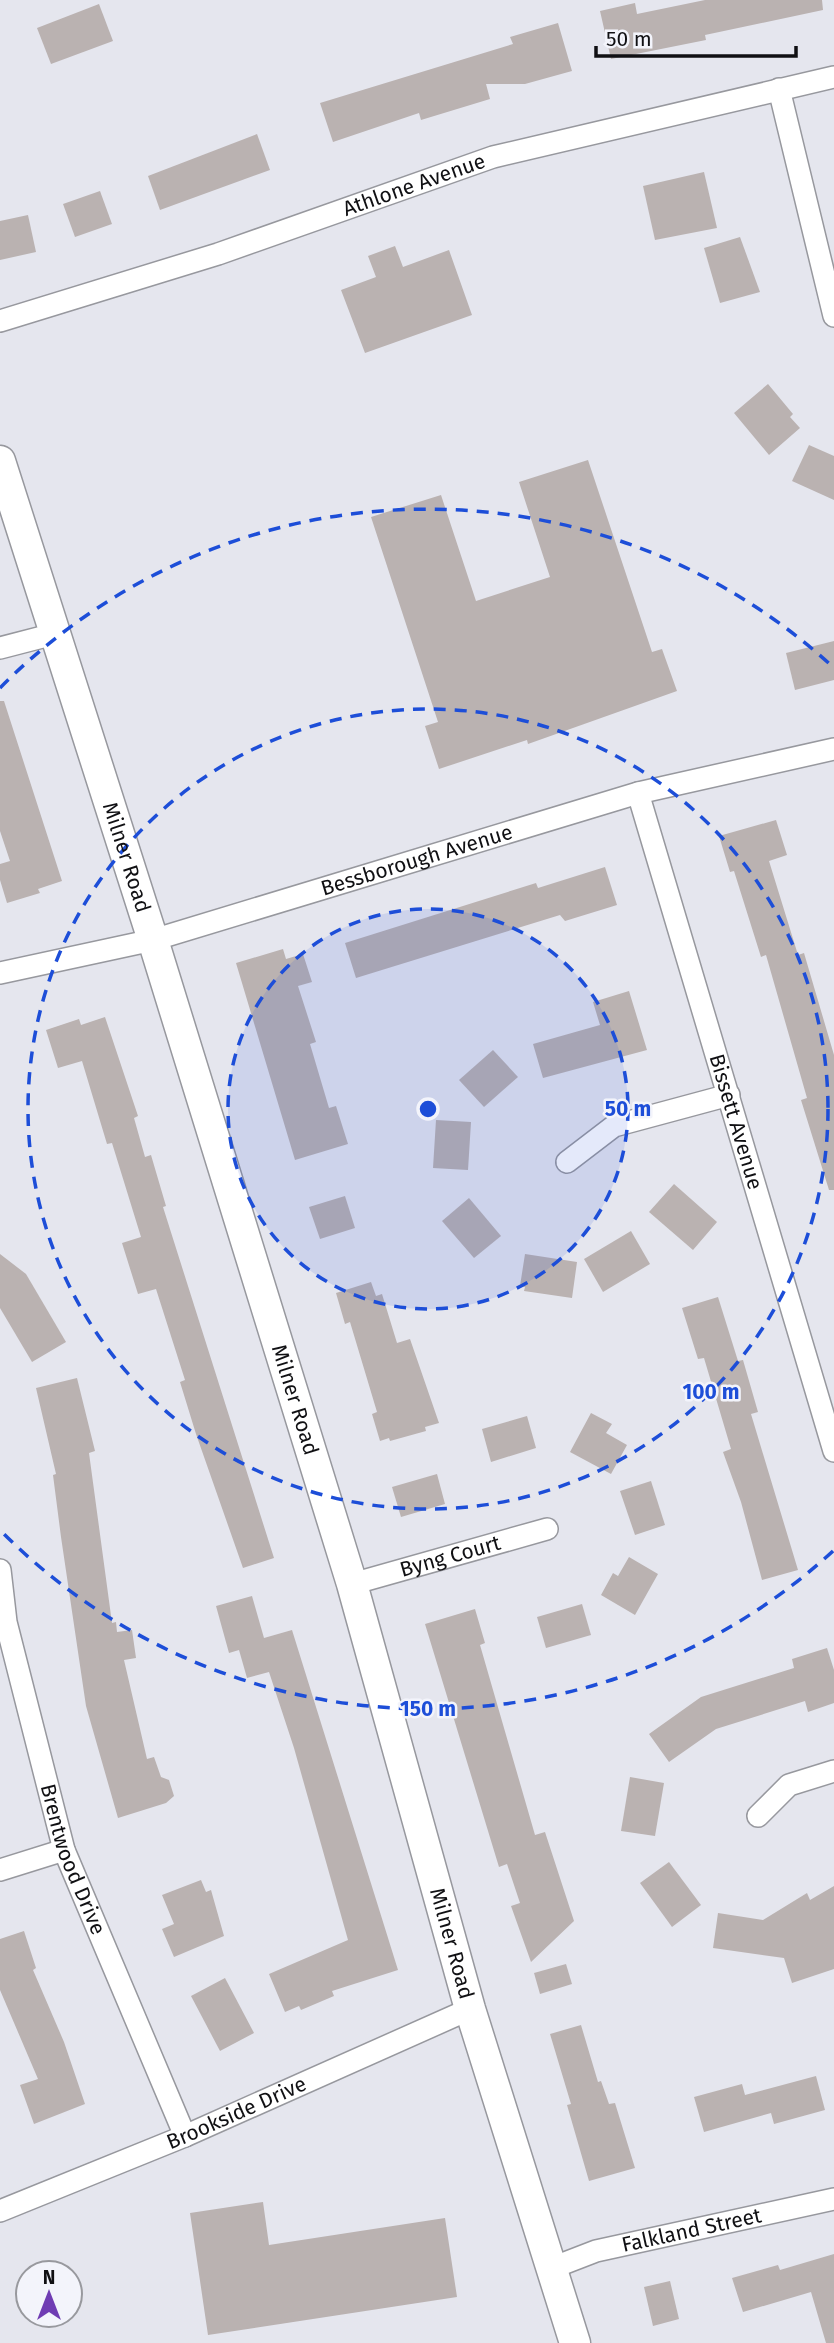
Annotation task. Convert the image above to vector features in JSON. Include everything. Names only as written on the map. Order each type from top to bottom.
[{"type":"street","name":"Athlone Avenue","points":[[0,321],[218,254],[493,157],[834,77]]},
{"type":"street","points":[[779,89],[834,316]]},
{"type":"street","name":"Milner Road","points":[[0,461],[153,940],[352,1584],[470,2009],[575,2343]]},
{"type":"street","points":[[0,648],[54,634]]},
{"type":"street","name":"Bessborough Avenue","points":[[0,973],[153,940],[638,793],[834,749]]},
{"type":"street","name":"Bissett Avenue","points":[[638,793],[834,1451]]},
{"type":"street","points":[[567,1162],[614,1126],[729,1095]]},
{"type":"street","name":"Byng Court","points":[[352,1584],[547,1529]]},
{"type":"street","name":"Brentwood Drive","points":[[0,1570],[6,1622],[64,1850],[185,2136]]},
{"type":"street","points":[[758,1816],[789,1785],[834,1770]]},
{"type":"street","points":[[0,1870],[64,1850]]},
{"type":"street","name":"Brookside Drive","points":[[0,2211],[185,2136],[470,2009]]},
{"type":"street","name":"Falkland Street","points":[[552,2268],[596,2251],[834,2199]]},
{"type":"building","points":[[705,0],[822,0],[823,10],[705,35],[706,40],[611,59],[600,11],[635,3],[637,14]]},
{"type":"building","points":[[99,4],[113,41],[51,64],[37,28]]},
{"type":"building","points":[[558,23],[572,71],[525,84],[486,84],[490,99],[421,120],[419,113],[333,142],[320,103],[513,44],[510,37]]},
{"type":"building","points":[[257,134],[270,170],[160,210],[148,176]]},
{"type":"building","points":[[704,172],[717,228],[655,240],[643,186]]},
{"type":"building","points":[[100,191],[112,224],[75,237],[63,204]]},
{"type":"building","points":[[28,215],[36,252],[0,260],[0,221]]},
{"type":"building","points":[[740,237],[760,292],[720,303],[704,248]]},
{"type":"building","points":[[395,246],[403,267],[449,250],[472,315],[365,353],[341,290],[376,277],[368,256]]},
{"type":"building","points":[[768,384],[793,414],[790,417],[800,428],[769,455],[734,413]]},
{"type":"building","points":[[809,445],[834,456],[834,500],[792,481]]},
{"type":"building","points":[[588,460],[652,652],[662,649],[677,691],[528,744],[527,740],[439,769],[425,726],[438,722],[371,517],[441,495],[476,601],[550,577],[519,482]]},
{"type":"building","points":[[834,641],[834,680],[795,690],[786,653]]},
{"type":"building","points":[[0,701],[4,701],[62,881],[38,889],[40,893],[7,903],[0,880],[0,864],[10,861],[0,831]]},
{"type":"building","points":[[776,820],[787,855],[769,861],[798,955],[804,953],[834,1055],[834,1190],[829,1190],[801,1100],[807,1098],[766,955],[761,957],[734,871],[730,872],[719,836]]},
{"type":"building","points":[[605,867],[617,905],[565,921],[560,915],[356,978],[345,943],[536,883],[538,888]]},
{"type":"building","points":[[283,949],[286,959],[303,954],[312,982],[298,986],[316,1042],[310,1044],[329,1108],[336,1106],[348,1144],[295,1160],[236,963]]},
{"type":"building","points":[[629,991],[647,1050],[543,1078],[533,1044],[600,1025],[593,1002]]},
{"type":"building","points":[[105,1017],[138,1116],[134,1118],[145,1157],[151,1155],[166,1206],[163,1207],[274,1558],[243,1568],[196,1434],[180,1382],[185,1380],[156,1289],[138,1294],[122,1243],[141,1237],[112,1143],[107,1144],[82,1061],[58,1068],[46,1030],[79,1019],[81,1025]]},
{"type":"building","points":[[493,1050],[518,1077],[484,1107],[459,1080]]},
{"type":"building","points":[[436,1120],[471,1122],[468,1170],[433,1168]]},
{"type":"building","points":[[674,1184],[717,1222],[693,1250],[649,1212]]},
{"type":"building","points":[[345,1196],[355,1228],[320,1239],[309,1207]]},
{"type":"building","points":[[469,1198],[501,1236],[474,1258],[442,1221]]},
{"type":"building","points":[[631,1231],[650,1264],[603,1292],[584,1259]]},
{"type":"building","points":[[0,1254],[26,1274],[66,1342],[32,1362],[0,1308]]},
{"type":"building","points":[[525,1254],[577,1262],[572,1298],[524,1291],[525,1287],[520,1286]]},
{"type":"building","points":[[371,1282],[376,1296],[382,1294],[397,1343],[410,1339],[439,1423],[425,1427],[426,1431],[390,1441],[389,1438],[380,1441],[372,1414],[377,1412],[350,1322],[345,1324],[336,1293]]},
{"type":"building","points":[[718,1297],[738,1361],[743,1360],[758,1412],[751,1414],[798,1570],[762,1580],[741,1502],[723,1452],[731,1449],[704,1358],[698,1359],[682,1308]]},
{"type":"building","points":[[77,1378],[95,1451],[89,1453],[112,1623],[116,1622],[117,1632],[132,1630],[136,1658],[124,1660],[147,1759],[154,1757],[161,1777],[169,1780],[174,1796],[166,1803],[118,1818],[86,1706],[61,1537],[53,1475],[56,1474],[36,1388]]},
{"type":"building","points":[[591,1413],[612,1424],[606,1433],[627,1445],[611,1474],[570,1452]]},
{"type":"building","points":[[527,1416],[536,1448],[491,1462],[482,1429]]},
{"type":"building","points":[[437,1474],[445,1504],[401,1517],[392,1487]]},
{"type":"building","points":[[651,1481],[665,1525],[635,1535],[620,1491]]},
{"type":"building","points":[[629,1557],[658,1574],[635,1615],[601,1595],[613,1573],[618,1576]]},
{"type":"building","points":[[252,1596],[264,1638],[292,1630],[398,1970],[332,1991],[334,1996],[301,2010],[299,2006],[285,2012],[269,1974],[348,1940],[294,1748],[269,1672],[247,1678],[239,1650],[229,1653],[216,1606]]},
{"type":"building","points":[[582,1604],[591,1635],[546,1648],[537,1617]]},
{"type":"building","points":[[475,1609],[485,1643],[480,1645],[535,1835],[545,1832],[574,1921],[531,1962],[511,1906],[520,1903],[507,1864],[499,1867],[425,1624]]},
{"type":"building","points":[[827,1648],[834,1670],[834,1703],[808,1712],[805,1701],[716,1729],[669,1762],[649,1734],[701,1697],[794,1668],[792,1659]]},
{"type":"building","points":[[630,1777],[664,1783],[655,1836],[621,1831]]},
{"type":"building","points":[[669,1862],[701,1905],[672,1927],[640,1883]]},
{"type":"building","points":[[201,1880],[206,1892],[211,1890],[224,1936],[174,1957],[162,1929],[174,1924],[162,1895]]},
{"type":"building","points":[[834,1886],[834,1969],[792,1983],[784,1958],[713,1948],[718,1913],[763,1920],[807,1893],[810,1900]]},
{"type":"building","points":[[24,1931],[36,1968],[33,1970],[64,2042],[85,2104],[34,2124],[20,2085],[38,2079],[0,1990],[0,1939]]},
{"type":"building","points":[[566,1964],[572,1984],[540,1994],[534,1973]]},
{"type":"building","points":[[225,1978],[254,2033],[220,2051],[191,1996]]},
{"type":"building","points":[[581,2025],[598,2082],[601,2081],[609,2104],[615,2103],[635,2168],[589,2181],[567,2105],[571,2104],[550,2034]]},
{"type":"building","points":[[816,2076],[825,2110],[774,2124],[771,2113],[704,2132],[694,2097],[742,2084],[745,2095]]},
{"type":"building","points":[[263,2202],[269,2245],[445,2218],[457,2297],[208,2335],[190,2213]]},
{"type":"building","points":[[834,2254],[834,2343],[826,2343],[811,2292],[743,2312],[732,2278],[778,2265],[780,2270]]},
{"type":"building","points":[[670,2281],[679,2319],[653,2326],[644,2287]]}]
